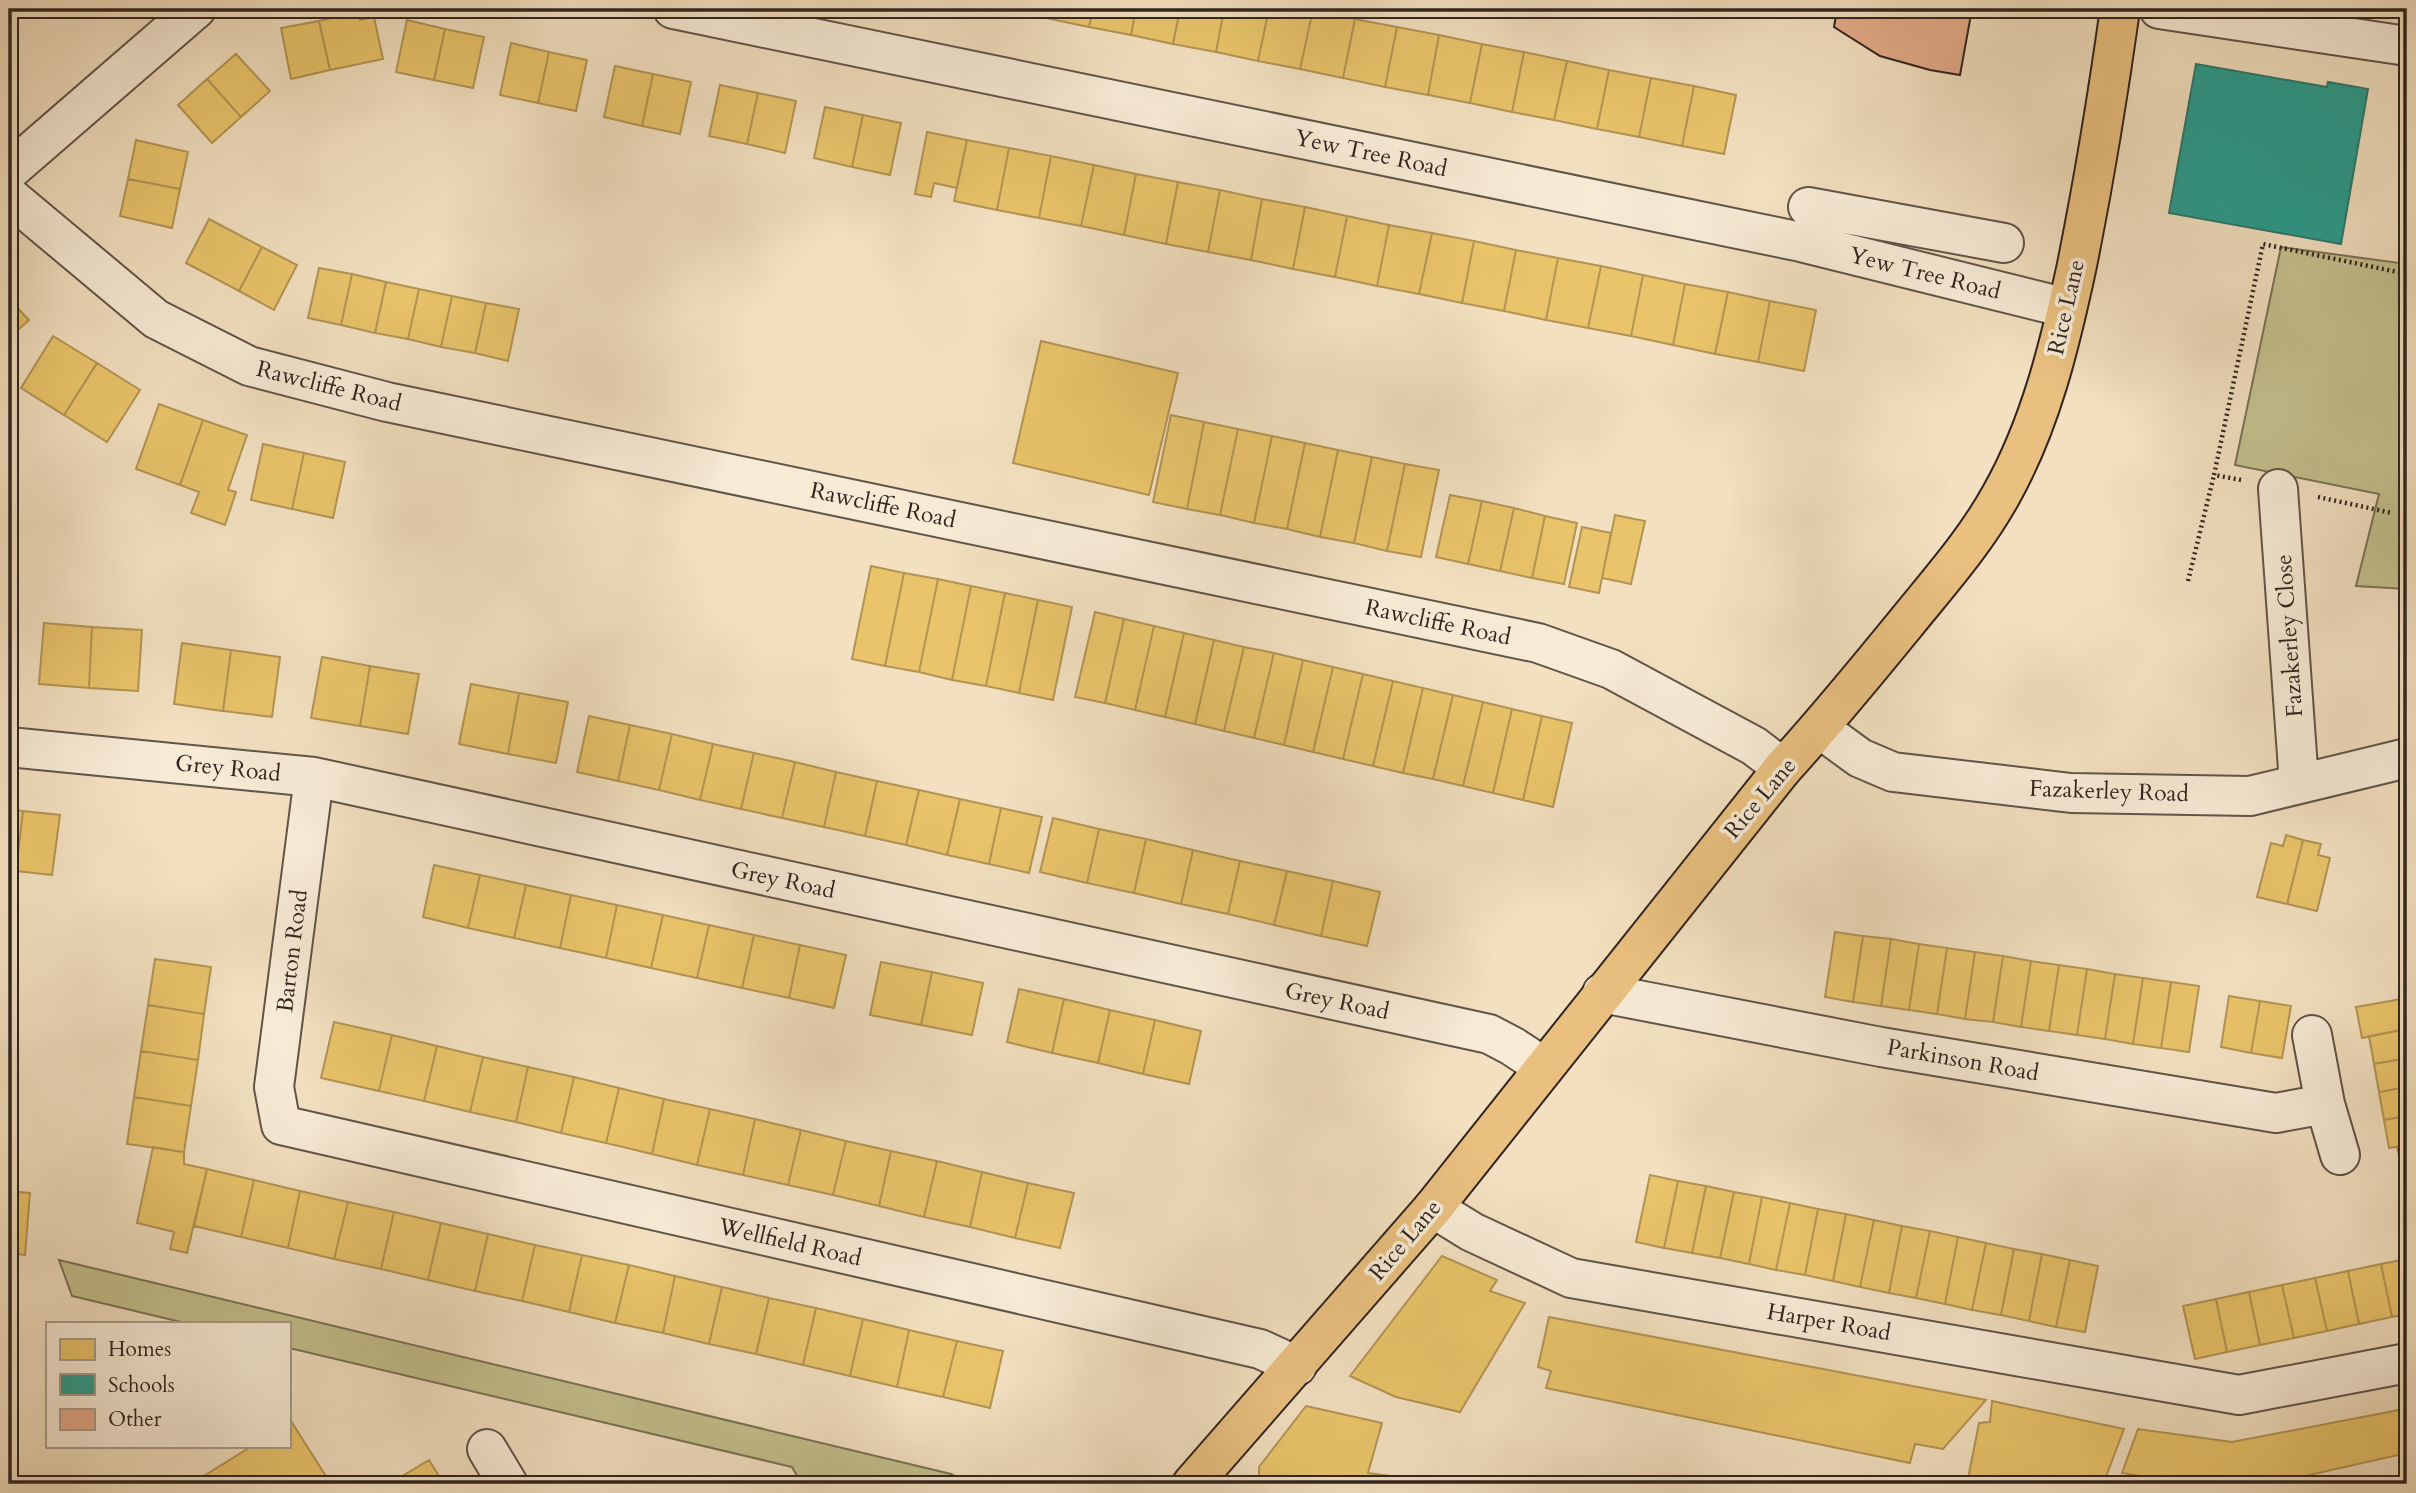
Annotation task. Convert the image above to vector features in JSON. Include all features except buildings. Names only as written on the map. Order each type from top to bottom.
[{"type":"highway","name":"Rice Lane","points":[[1192,1484],[1433,1208],[1783,768],[1977,536],[2002,493],[2049,381],[2095,172],[2120,9]]},
{"type":"street","points":[[9,171],[196,9]]},
{"type":"street","name":"Yew Tree Road","points":[[673,9],[1801,242],[2067,308]]},
{"type":"street","points":[[2159,9],[2407,46]]},
{"type":"street","name":"Rawcliffe Road","points":[[9,196],[156,319],[249,366],[387,402],[1538,643],[1611,669],[1754,746],[1783,768]]},
{"type":"street","points":[[1808,207],[2004,243]]},
{"type":"street","name":"Fazakerley Close","points":[[2278,489],[2299,783]]},
{"type":"street","name":"Fazakerley Road","points":[[1819,728],[1860,758],[1893,772],[2071,793],[2250,796],[2407,758]]},
{"type":"street","name":"Grey Road","points":[[9,747],[314,777],[1489,1034],[1544,1068]]},
{"type":"street","name":"Barton Road","points":[[281,1125],[274,1087],[314,777]]},
{"type":"street","name":"Parkinson Road","points":[[1602,993],[1881,1047],[2276,1113],[2325,1104]]},
{"type":"street","points":[[2312,1035],[2325,1104],[2340,1155]]},
{"type":"street","name":"Wellfield Road","points":[[281,1125],[1261,1349],[1297,1366]]},
{"type":"street","name":"Harper Road","points":[[1433,1208],[1472,1232],[1571,1278],[2239,1395],[2407,1363]]},
{"type":"street","points":[[486,1449],[508,1484]]},
{"type":"path","points":[[2188,581],[2214,475],[2263,244],[2407,274]]},
{"type":"path","points":[[2214,475],[2392,513]]},
{"type":"shaded area","points":[[2281,247],[2407,264],[2406,589],[2356,586],[2379,494],[2235,465]]},
{"type":"shaded area","points":[[59,1260],[951,1474],[970,1484],[802,1484],[792,1467],[290,1348],[290,1322],[181,1322],[72,1296]]}]
